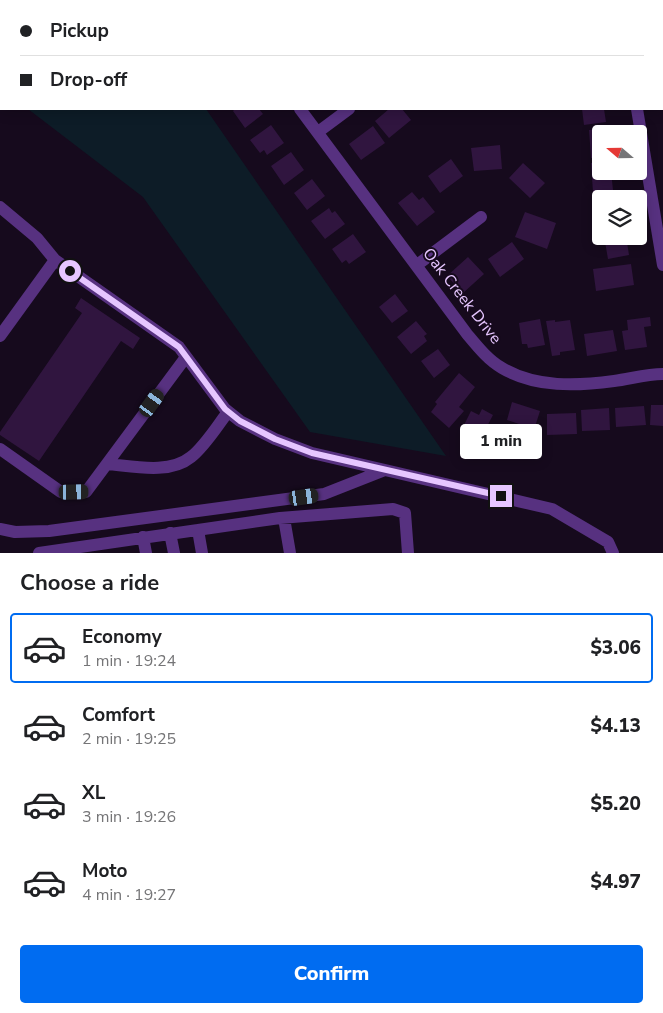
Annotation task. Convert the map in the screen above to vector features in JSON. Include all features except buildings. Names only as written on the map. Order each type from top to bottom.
[{"type":"street","name":"Oak Creek Drive","points":[[301,110],[467,334],[501,368],[524,378],[553,384],[580,385],[663,374]]},
{"type":"street","points":[[318,132],[348,110]]},
{"type":"street","points":[[637,110],[663,265]]},
{"type":"street","points":[[0,207],[37,238],[55,260],[179,347],[228,412],[240,421],[275,439],[312,453],[552,509],[608,542],[613,553]]},
{"type":"street","points":[[417,265],[481,217]]},
{"type":"street","points":[[0,336],[55,260]]},
{"type":"street","points":[[0,449],[61,492],[86,492],[186,356]]},
{"type":"street","points":[[107,464],[158,468],[173,466],[191,458],[228,412]]},
{"type":"street","points":[[0,529],[14,532],[48,531],[324,494],[385,470]]},
{"type":"street","points":[[40,553],[116,547],[143,537],[284,518],[393,509],[405,513],[408,553]]},
{"type":"street","points":[[284,518],[290,553]]},
{"type":"street","points":[[198,530],[202,553]]},
{"type":"street","points":[[170,533],[174,553]]},
{"type":"street","points":[[143,537],[146,553]]},
{"type":"shaded area","points":[[29,110],[207,110],[446,456],[310,432],[143,197]]},
{"type":"route","points":[[70,271],[179,347],[225,409],[240,421],[275,439],[312,453],[501,496]]}]
